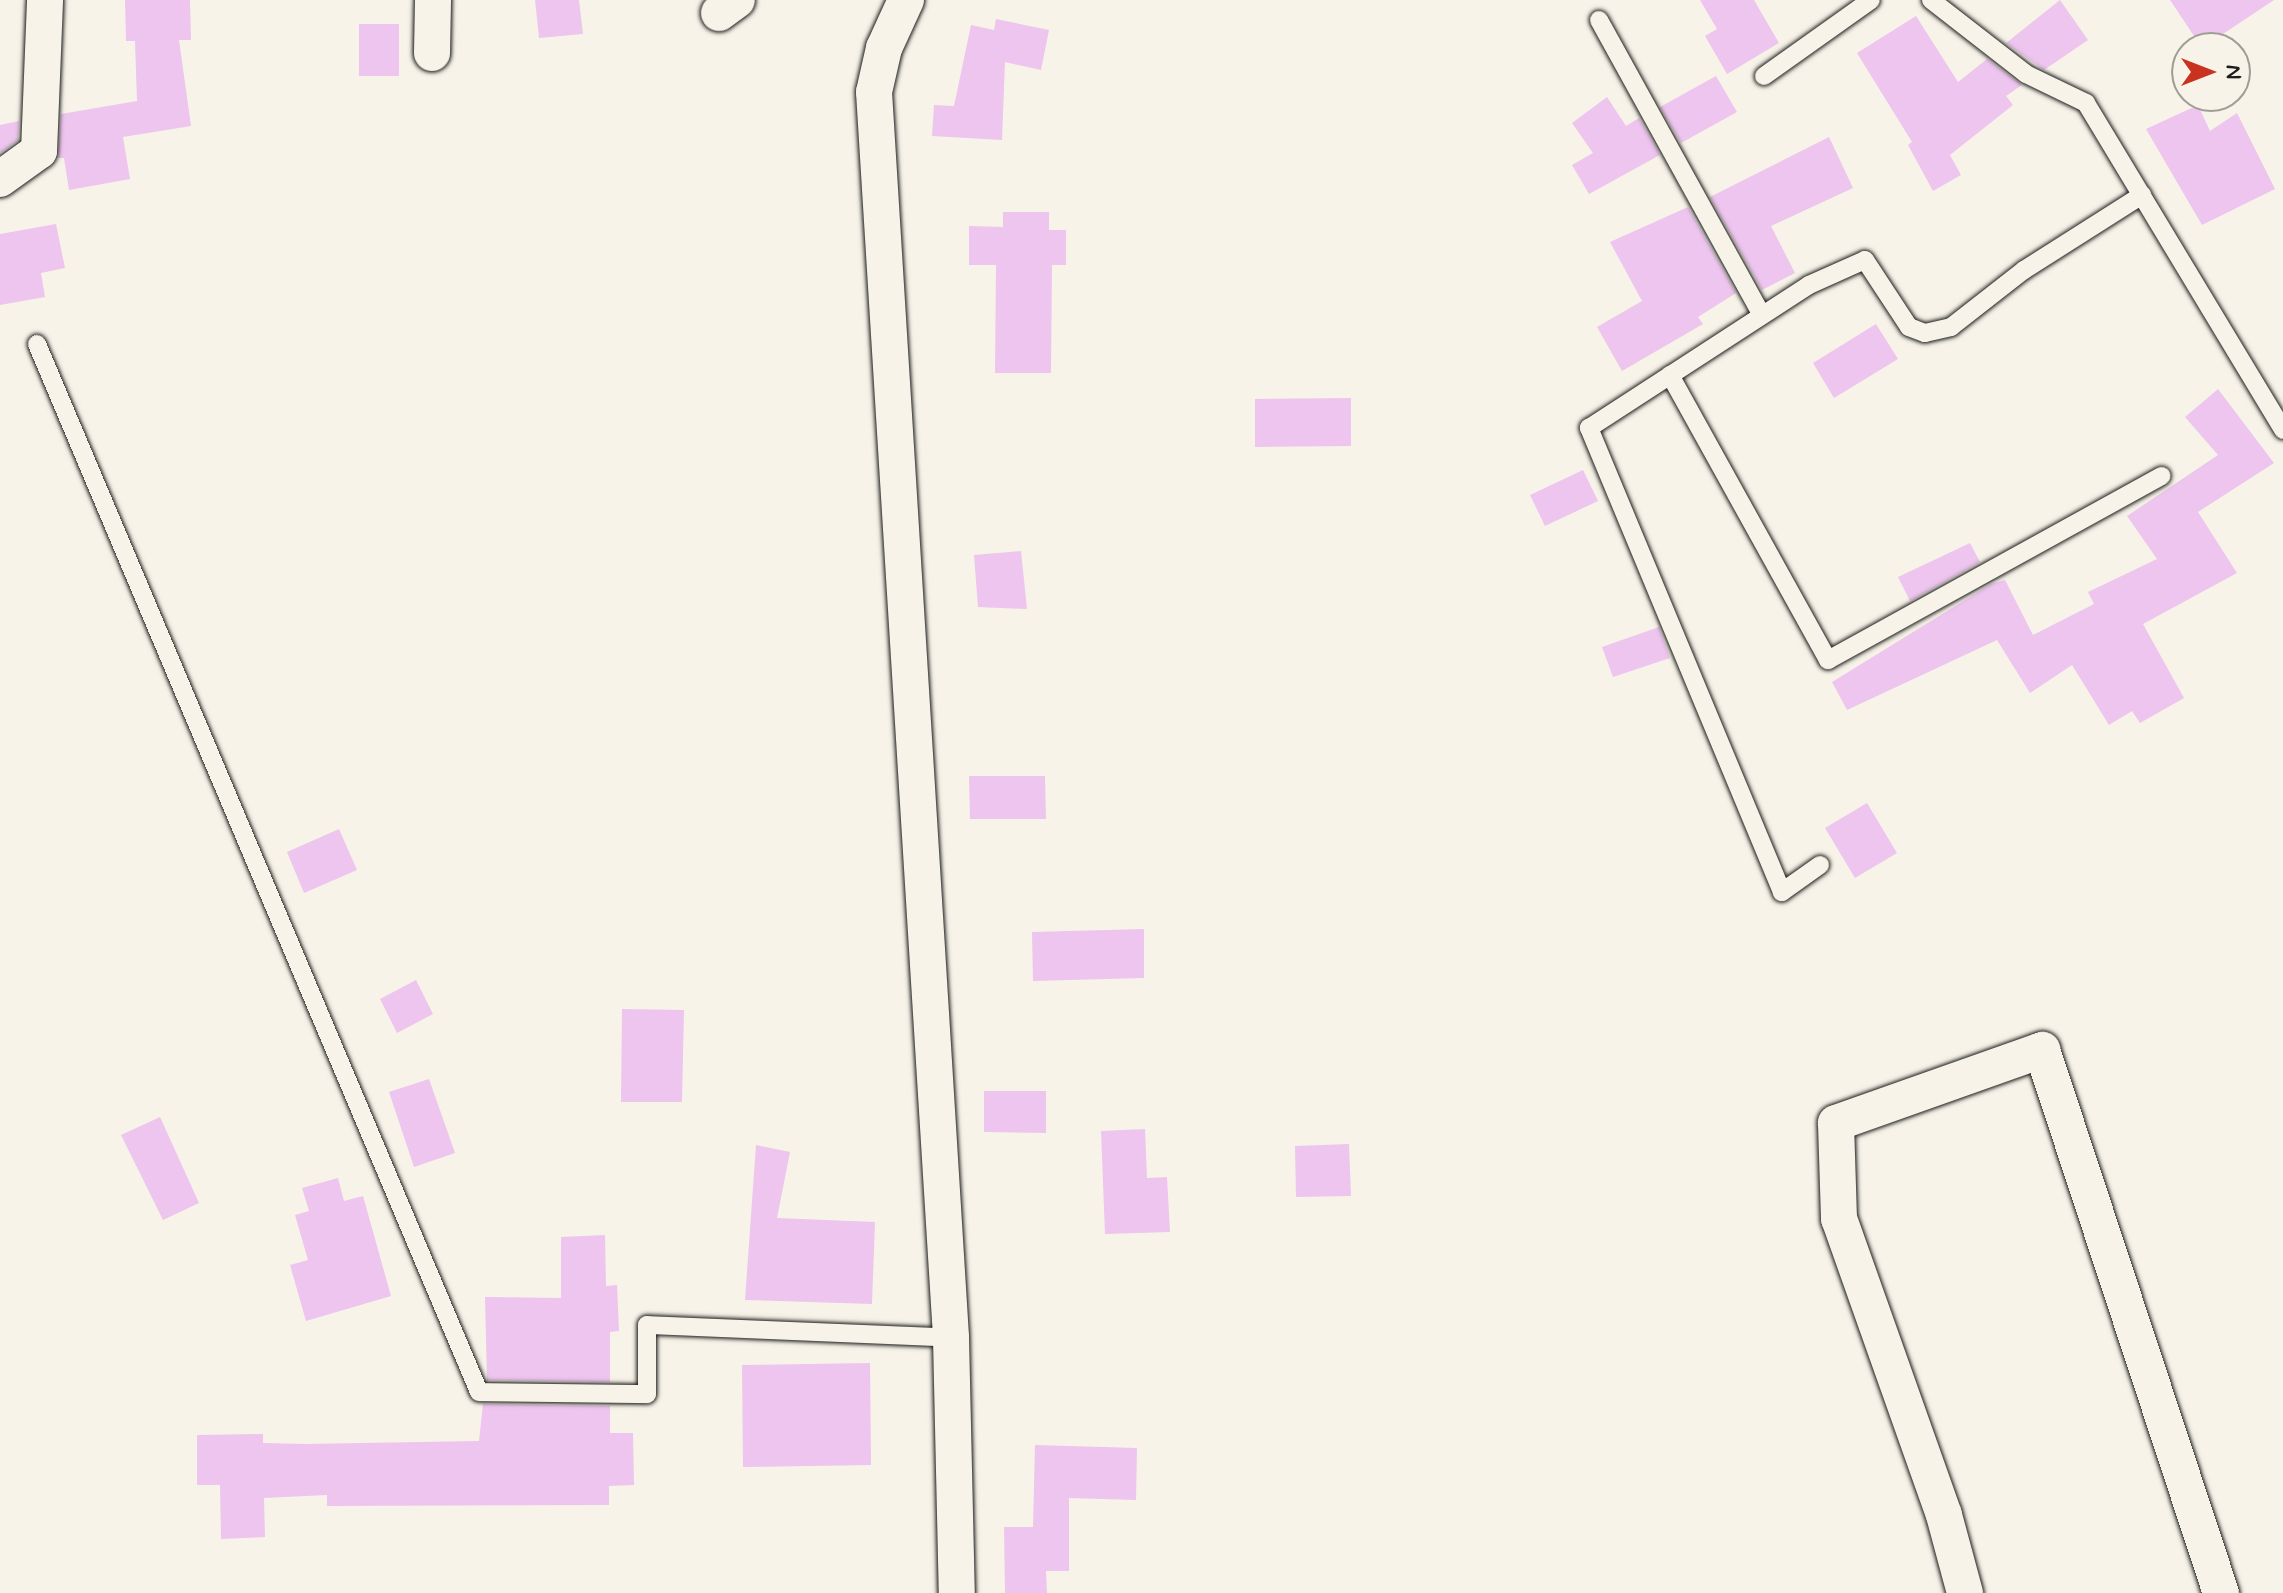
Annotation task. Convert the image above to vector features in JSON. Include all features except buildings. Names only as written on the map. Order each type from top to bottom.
[{"type":"street","points":[[0,179],[39,151],[45,0]]},
{"type":"street","points":[[432,53],[433,0]]},
{"type":"street","points":[[719,0],[719,13],[737,0]]},
{"type":"street","points":[[906,0],[884,48],[874,92],[951,1338],[957,1593]]},
{"type":"street","points":[[1965,1593],[1944,1515],[1839,1219],[1836,1123],[2042,1050],[2221,1593]]},
{"type":"lane","points":[[1764,76],[1871,0]]},
{"type":"lane","points":[[1931,0],[2026,74],[2086,103],[2283,430]]},
{"type":"lane","points":[[1599,20],[1761,314]]},
{"type":"lane","points":[[1820,865],[1782,892],[1589,428],[1761,314],[1865,260],[1909,327],[1925,333],[1951,327],[2024,270],[2142,195]]},
{"type":"lane","points":[[37,344],[479,1392],[647,1394],[647,1325],[951,1338]]},
{"type":"lane","points":[[1670,375],[1828,660],[2162,476]]}]
